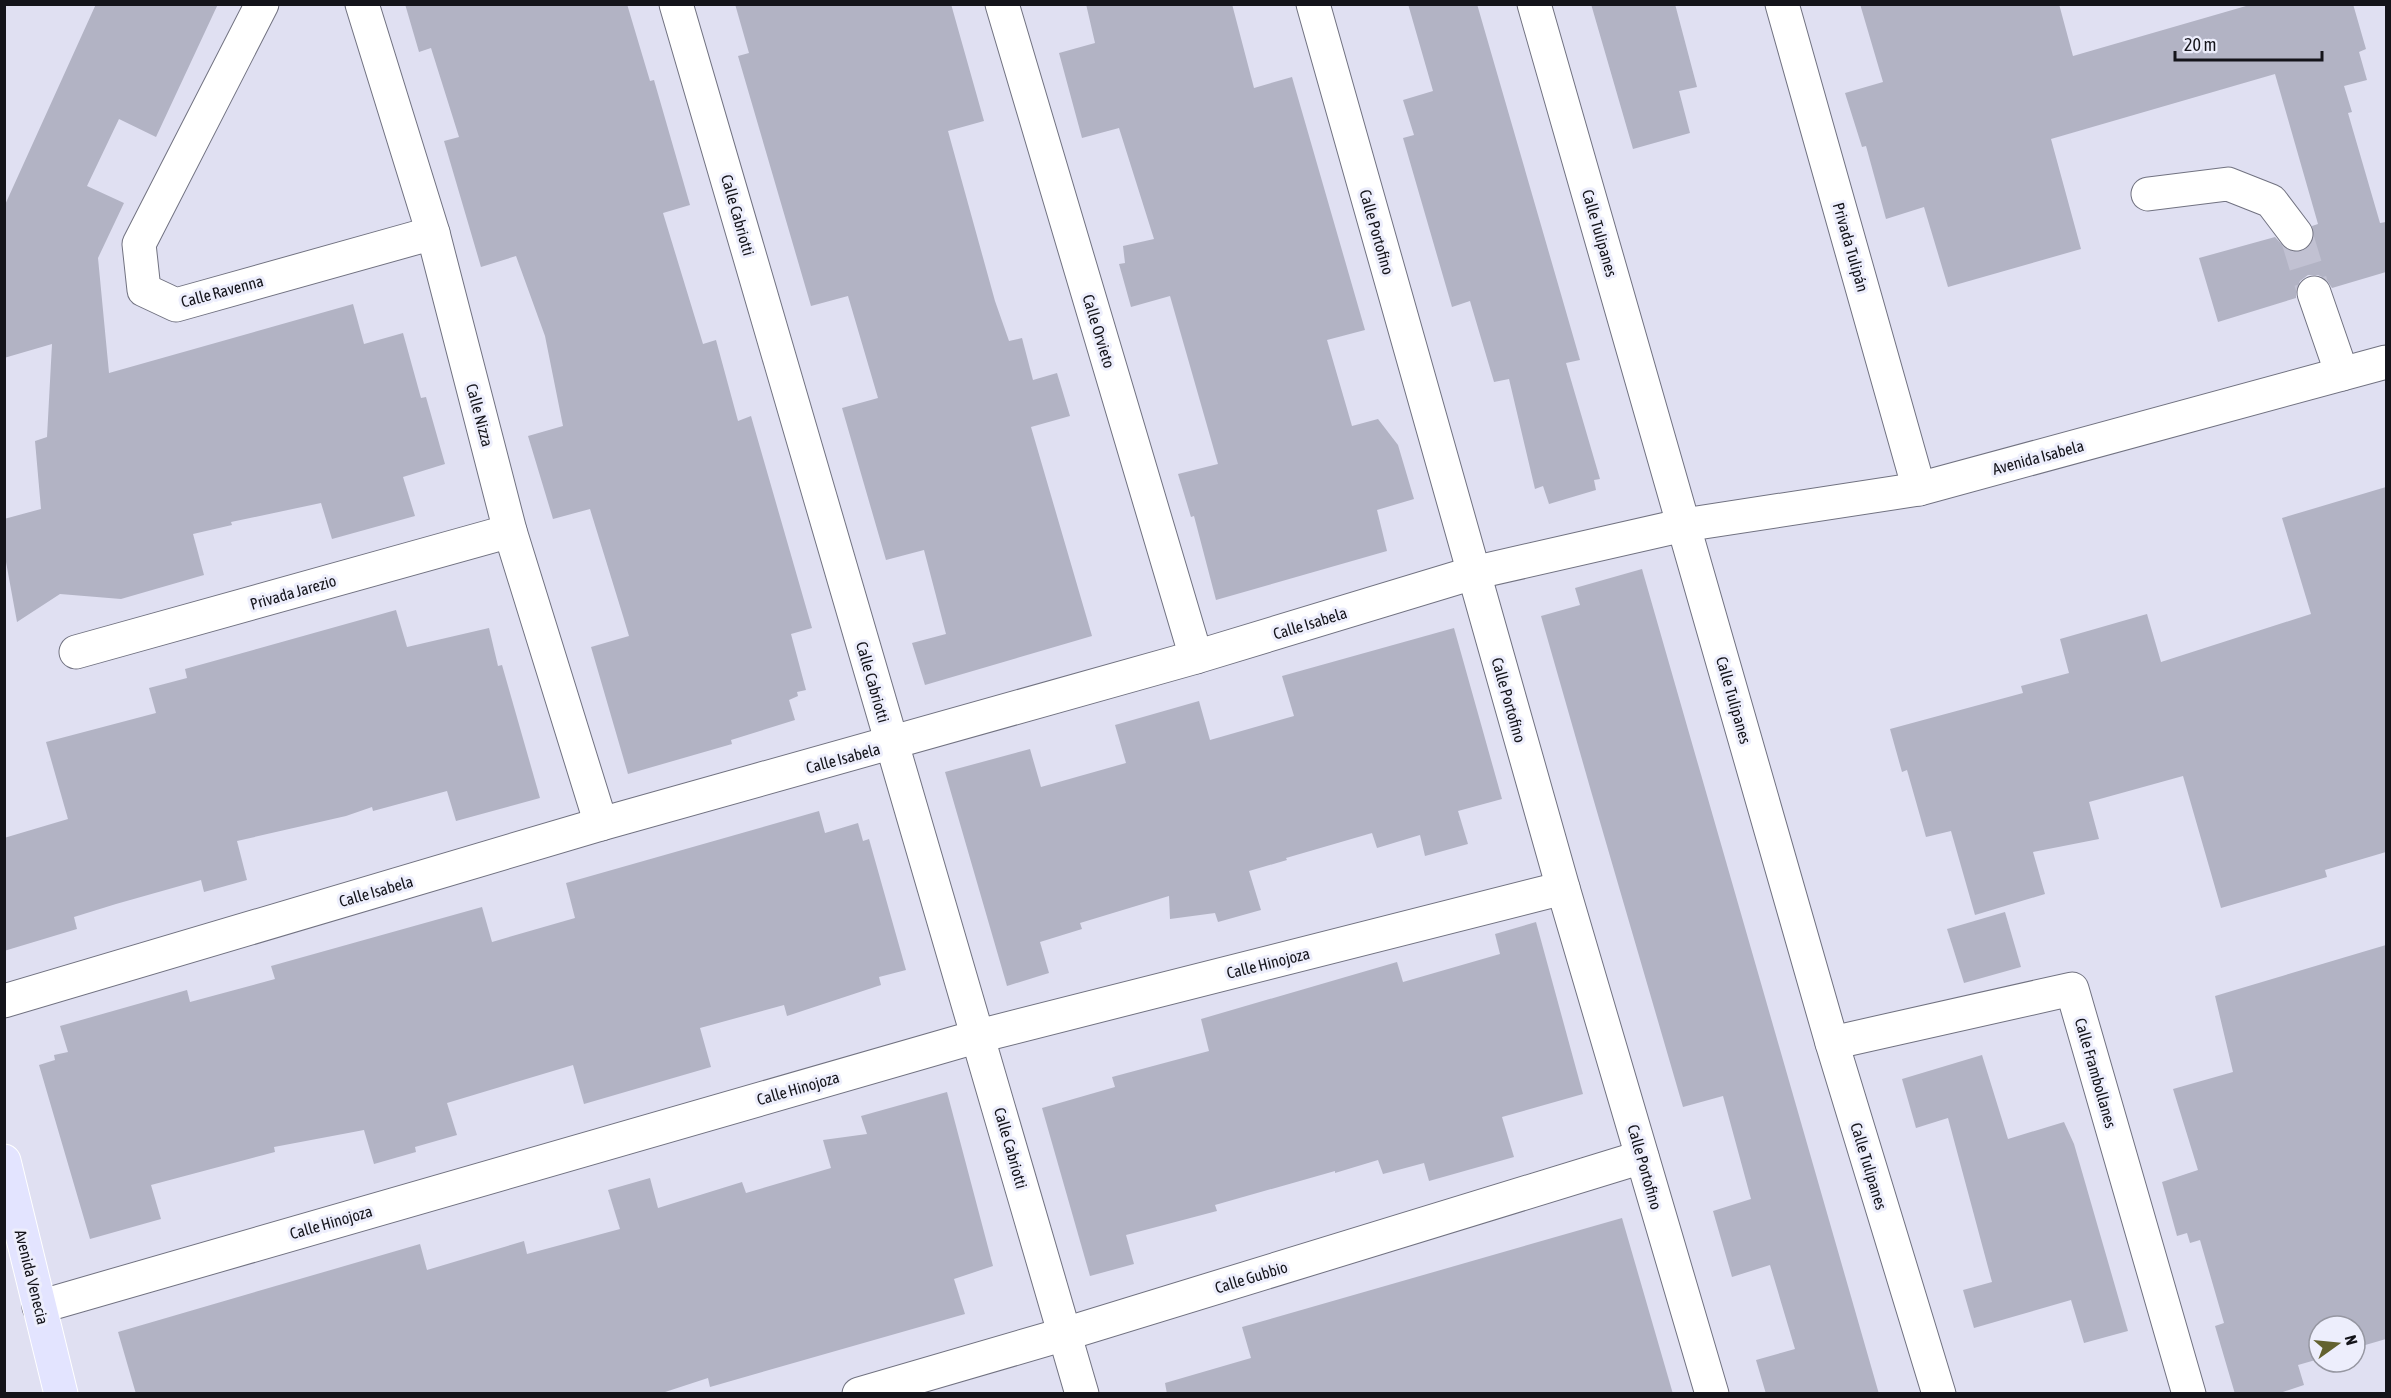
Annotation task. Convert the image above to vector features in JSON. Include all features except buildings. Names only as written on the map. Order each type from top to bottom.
[{"type":"main road","name":"Avenida Venecia","points":[[4,1161],[61,1394]]},
{"type":"street","name":"Calle Ravenna","points":[[262,4],[139,244],[144,290],[176,305],[433,233]]},
{"type":"street","name":"Calle Nizza","points":[[362,4],[433,233],[510,531],[601,824]]},
{"type":"street","name":"Calle Cabriotti","points":[[676,4],[1082,1394]]},
{"type":"street","name":"Calle Orvieto","points":[[1002,4],[1196,657]]},
{"type":"street","name":"Calle Portofino","points":[[1313,4],[1563,888],[1712,1394]]},
{"type":"street","name":"Calle Tulipanes","points":[[1534,4],[1832,1043],[1939,1394]]},
{"type":"street","name":"Privada Tulipán","points":[[1782,4],[1919,489]]},
{"type":"street","points":[[2148,194],[2228,184],[2271,201],[2296,234]]},
{"type":"street","points":[[2314,293],[2342,374]]},
{"type":"street","name":"Avenida Isabela","points":[[1684,525],[1919,489],[2386,362]]},
{"type":"street","name":"Calle Isabela","points":[[4,1001],[601,824],[891,745],[1196,657],[1473,573],[1684,525]]},
{"type":"street","name":"Privada Jarezio","points":[[76,652],[510,531]]},
{"type":"street","name":"Calle Hinojoza","points":[[39,1306],[978,1036],[1563,888]]},
{"type":"street","name":"Calle Frambollanes","points":[[1832,1043],[2072,989],[2189,1394]]},
{"type":"street","name":"Calle Gubbio","points":[[859,1394],[1065,1334],[1642,1157]]},
{"type":"tunnel","points":[[2296,234],[2314,293]]}]
